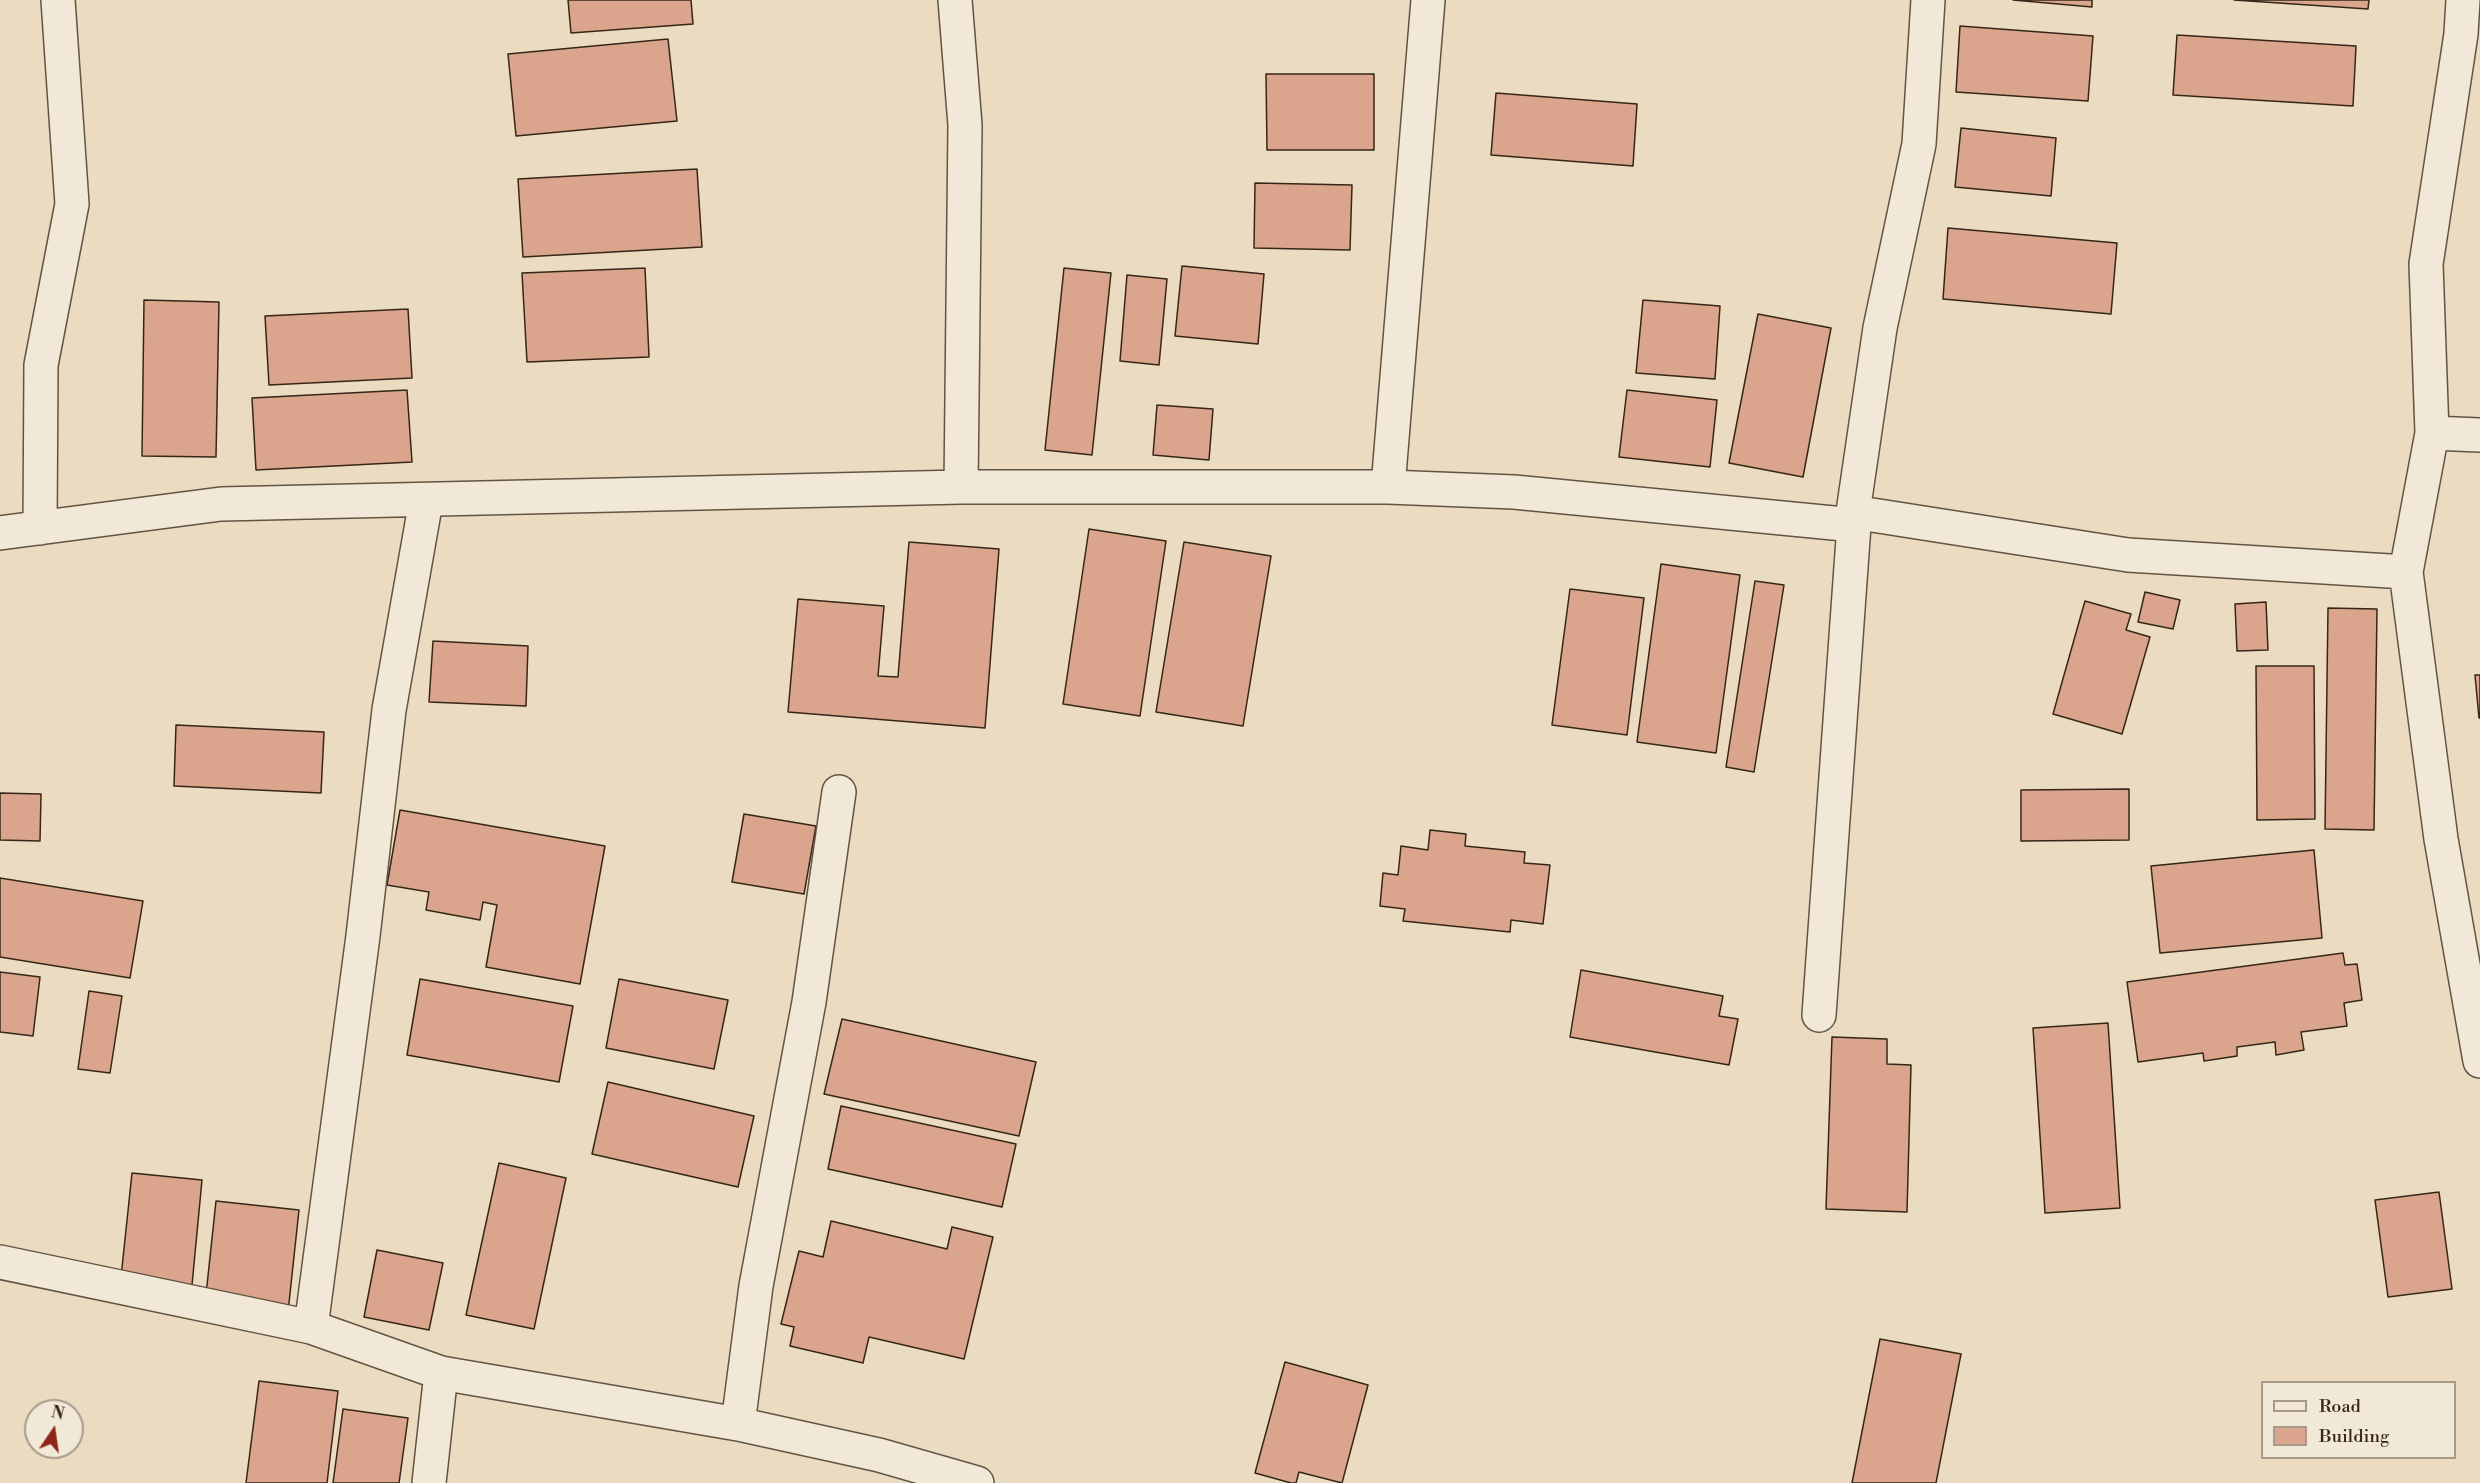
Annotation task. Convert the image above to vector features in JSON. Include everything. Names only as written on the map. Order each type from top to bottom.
[{"type":"street","points":[[40,528],[41,365],[72,204],[58,0]]},
{"type":"street","points":[[955,0],[965,125],[961,487]]},
{"type":"street","points":[[1388,487],[1428,0]]},
{"type":"street","points":[[1819,1015],[1853,518],[1880,328],[1919,144],[1928,0]]},
{"type":"street","points":[[2463,0],[2470,33],[2426,264],[2432,433],[2406,572],[2441,839],[2480,1061]]},
{"type":"street","points":[[2432,433],[2480,435]]},
{"type":"street","points":[[0,533],[221,504],[961,487],[1388,487],[1514,492],[1853,518],[2128,555],[2406,572]]},
{"type":"street","points":[[311,1327],[363,936],[389,710],[426,501]]},
{"type":"street","points":[[738,1424],[756,1287],[809,1002],[839,792]]},
{"type":"street","points":[[0,1262],[311,1327],[441,1373],[738,1424],[879,1469],[977,1483]]},
{"type":"street","points":[[429,1483],[441,1373]]},
{"type":"building","points":[[568,0],[691,0],[693,24],[571,33]]},
{"type":"building","points":[[2013,0],[2092,0],[2092,7]]},
{"type":"building","points":[[2234,0],[2369,0],[2368,9]]},
{"type":"building","points":[[1960,26],[2093,36],[2088,101],[1956,92]]},
{"type":"building","points":[[2177,35],[2356,46],[2353,106],[2173,95]]},
{"type":"building","points":[[668,39],[677,121],[516,136],[508,54]]},
{"type":"building","points":[[1266,74],[1374,74],[1374,150],[1267,150]]},
{"type":"building","points":[[1496,93],[1637,104],[1633,166],[1491,155]]},
{"type":"building","points":[[1961,128],[2056,138],[2051,196],[1955,187]]},
{"type":"building","points":[[697,169],[702,247],[523,257],[518,179]]},
{"type":"building","points":[[1255,183],[1352,185],[1350,250],[1254,248]]},
{"type":"building","points":[[1948,228],[2117,243],[2111,314],[1943,299]]},
{"type":"building","points":[[1182,266],[1264,274],[1258,344],[1175,336]]},
{"type":"building","points":[[645,268],[649,357],[527,362],[522,273]]},
{"type":"building","points":[[1064,268],[1111,273],[1092,455],[1045,450]]},
{"type":"building","points":[[1127,275],[1167,279],[1159,365],[1120,361]]},
{"type":"building","points":[[144,300],[219,302],[216,457],[142,456]]},
{"type":"building","points":[[1643,300],[1720,306],[1715,379],[1636,373]]},
{"type":"building","points":[[408,309],[412,378],[269,385],[265,316]]},
{"type":"building","points":[[1758,314],[1831,328],[1803,477],[1729,463]]},
{"type":"building","points":[[407,390],[412,462],[256,470],[252,398]]},
{"type":"building","points":[[1627,390],[1717,400],[1710,467],[1619,457]]},
{"type":"building","points":[[1157,405],[1213,409],[1209,460],[1153,455]]},
{"type":"building","points":[[1089,529],[1166,541],[1140,716],[1063,704]]},
{"type":"building","points":[[909,542],[999,549],[985,728],[788,712],[798,599],[884,606],[878,676],[898,677]]},
{"type":"building","points":[[1184,542],[1271,556],[1243,726],[1156,712]]},
{"type":"building","points":[[1661,564],[1740,575],[1716,753],[1637,742]]},
{"type":"building","points":[[1755,581],[1784,585],[1754,772],[1726,767]]},
{"type":"building","points":[[1570,589],[1644,598],[1627,735],[1552,725]]},
{"type":"building","points":[[2145,592],[2180,600],[2173,629],[2138,622]]},
{"type":"building","points":[[2085,601],[2131,614],[2126,630],[2150,637],[2122,734],[2053,714]]},
{"type":"building","points":[[2266,602],[2268,650],[2237,651],[2235,604]]},
{"type":"building","points":[[2328,608],[2377,609],[2374,830],[2325,829]]},
{"type":"building","points":[[433,641],[528,646],[526,706],[429,702]]},
{"type":"building","points":[[2256,666],[2314,666],[2315,819],[2257,820]]},
{"type":"building","points":[[2475,675],[2480,675],[2480,718],[2479,718]]},
{"type":"building","points":[[176,725],[324,732],[321,793],[174,786]]},
{"type":"building","points":[[2129,789],[2129,840],[2021,841],[2021,790]]},
{"type":"building","points":[[0,793],[41,794],[40,841],[0,840]]},
{"type":"building","points":[[400,810],[605,846],[580,984],[486,967],[497,905],[483,902],[480,920],[426,910],[429,892],[387,885]]},
{"type":"building","points":[[744,814],[816,826],[804,894],[732,882]]},
{"type":"building","points":[[1430,830],[1466,834],[1465,846],[1525,852],[1524,863],[1550,865],[1543,924],[1511,920],[1510,932],[1403,921],[1405,909],[1380,906],[1383,873],[1398,875],[1401,846],[1428,850]]},
{"type":"building","points":[[2314,850],[2322,938],[2160,953],[2151,866]]},
{"type":"building","points":[[0,878],[143,901],[130,978],[0,957]]},
{"type":"building","points":[[2343,953],[2345,965],[2357,964],[2362,1000],[2344,1003],[2347,1026],[2301,1032],[2304,1050],[2276,1055],[2275,1042],[2237,1047],[2237,1056],[2204,1061],[2203,1053],[2138,1062],[2127,982]]},
{"type":"building","points":[[1581,970],[1723,996],[1719,1016],[1738,1019],[1729,1065],[1570,1037]]},
{"type":"building","points":[[0,972],[40,977],[33,1036],[0,1032]]},
{"type":"building","points":[[420,979],[573,1006],[559,1082],[407,1055]]},
{"type":"building","points":[[619,979],[728,1000],[714,1069],[606,1048]]},
{"type":"building","points":[[89,991],[122,996],[110,1073],[78,1069]]},
{"type":"building","points":[[842,1019],[1036,1062],[1019,1136],[824,1094]]},
{"type":"building","points":[[2108,1023],[2120,1208],[2045,1213],[2033,1028]]},
{"type":"building","points":[[1832,1037],[1887,1039],[1887,1064],[1911,1065],[1907,1212],[1826,1209]]},
{"type":"building","points":[[608,1082],[754,1116],[738,1187],[592,1154]]},
{"type":"building","points":[[841,1106],[1016,1144],[1002,1207],[828,1169]]},
{"type":"building","points":[[499,1163],[566,1178],[534,1329],[466,1315]]},
{"type":"building","points":[[132,1173],[202,1180],[192,1285],[121,1277]]},
{"type":"building","points":[[2439,1192],[2452,1289],[2388,1297],[2375,1200]]},
{"type":"building","points":[[216,1201],[299,1210],[288,1312],[205,1304]]},
{"type":"building","points":[[831,1221],[947,1249],[952,1227],[993,1237],[964,1359],[869,1337],[863,1363],[790,1346],[794,1327],[781,1324],[799,1251],[823,1257]]},
{"type":"building","points":[[377,1250],[443,1263],[429,1330],[364,1317]]},
{"type":"building","points":[[1880,1339],[1961,1354],[1936,1483],[1852,1483]]},
{"type":"building","points":[[1285,1362],[1368,1385],[1342,1483],[1299,1472],[1296,1483],[1255,1473]]},
{"type":"building","points":[[259,1381],[338,1391],[327,1483],[246,1483]]},
{"type":"building","points":[[343,1409],[408,1418],[399,1483],[333,1483]]}]
